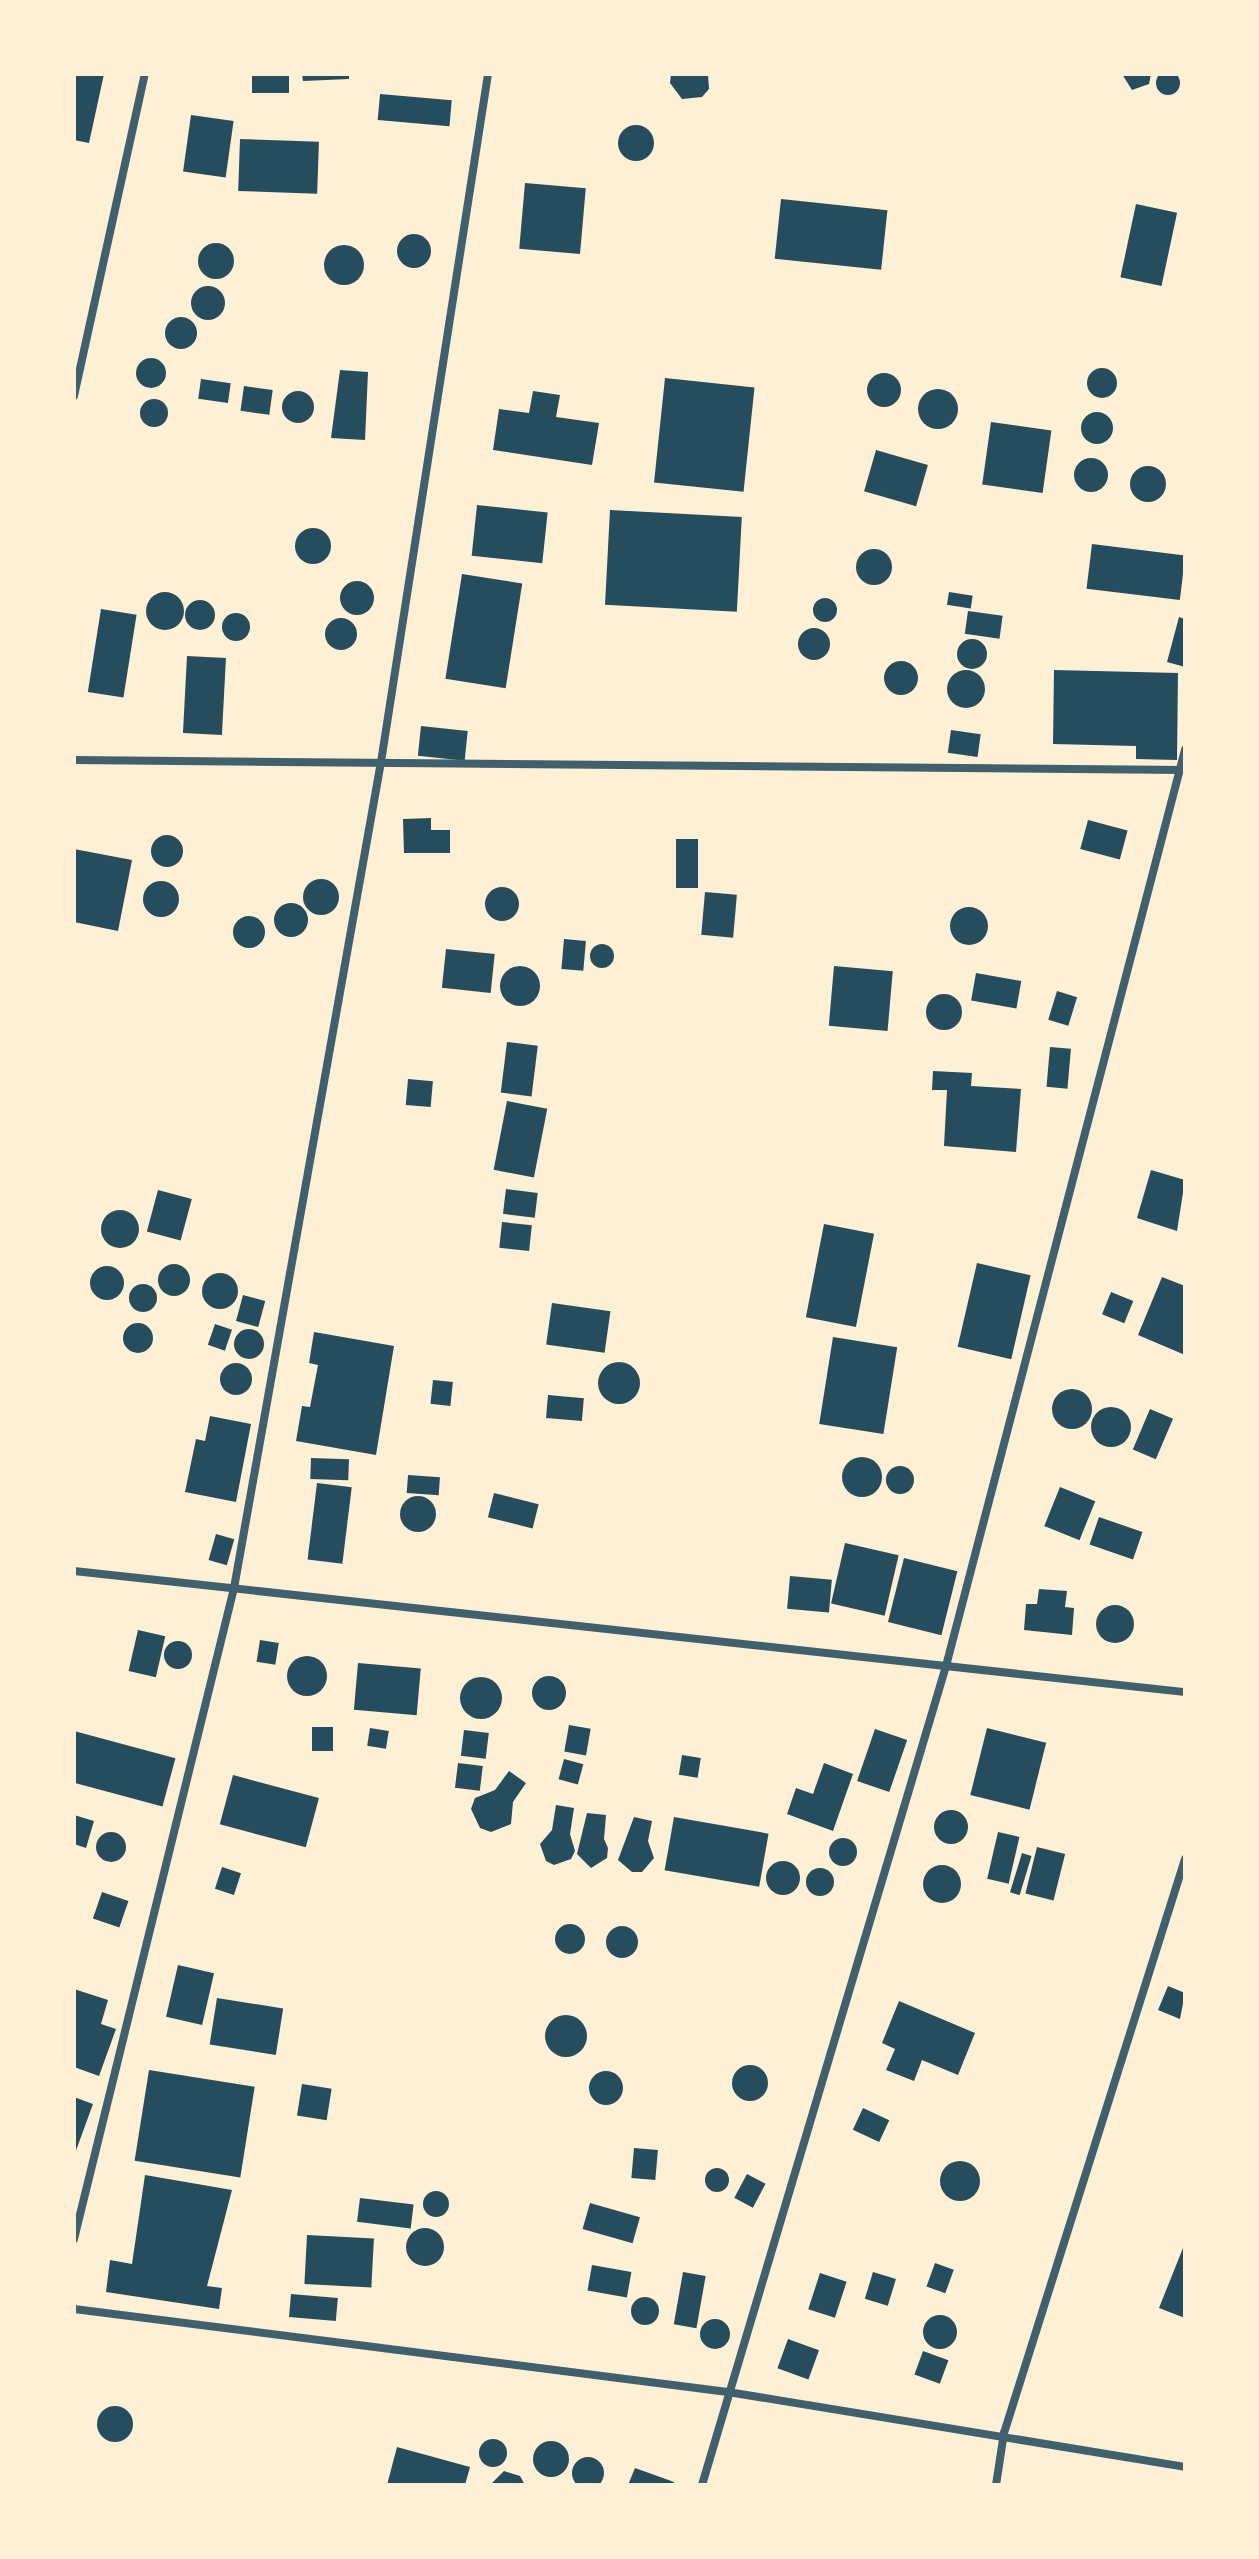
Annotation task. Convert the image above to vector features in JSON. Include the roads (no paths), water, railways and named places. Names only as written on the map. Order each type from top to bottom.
[{"type":"street","points":[[74,396],[145,74]]},
{"type":"street","points":[[74,2239],[234,1588],[381,762],[488,74]]},
{"type":"street","points":[[702,2485],[946,1666],[1185,750]]},
{"type":"street","points":[[74,760],[1182,770]]},
{"type":"street","points":[[74,1571],[1185,1692]]},
{"type":"street","points":[[996,2485],[1004,2433],[1185,1859]]},
{"type":"street","points":[[74,2309],[728,2392],[1004,2433],[1185,2467]]}]
